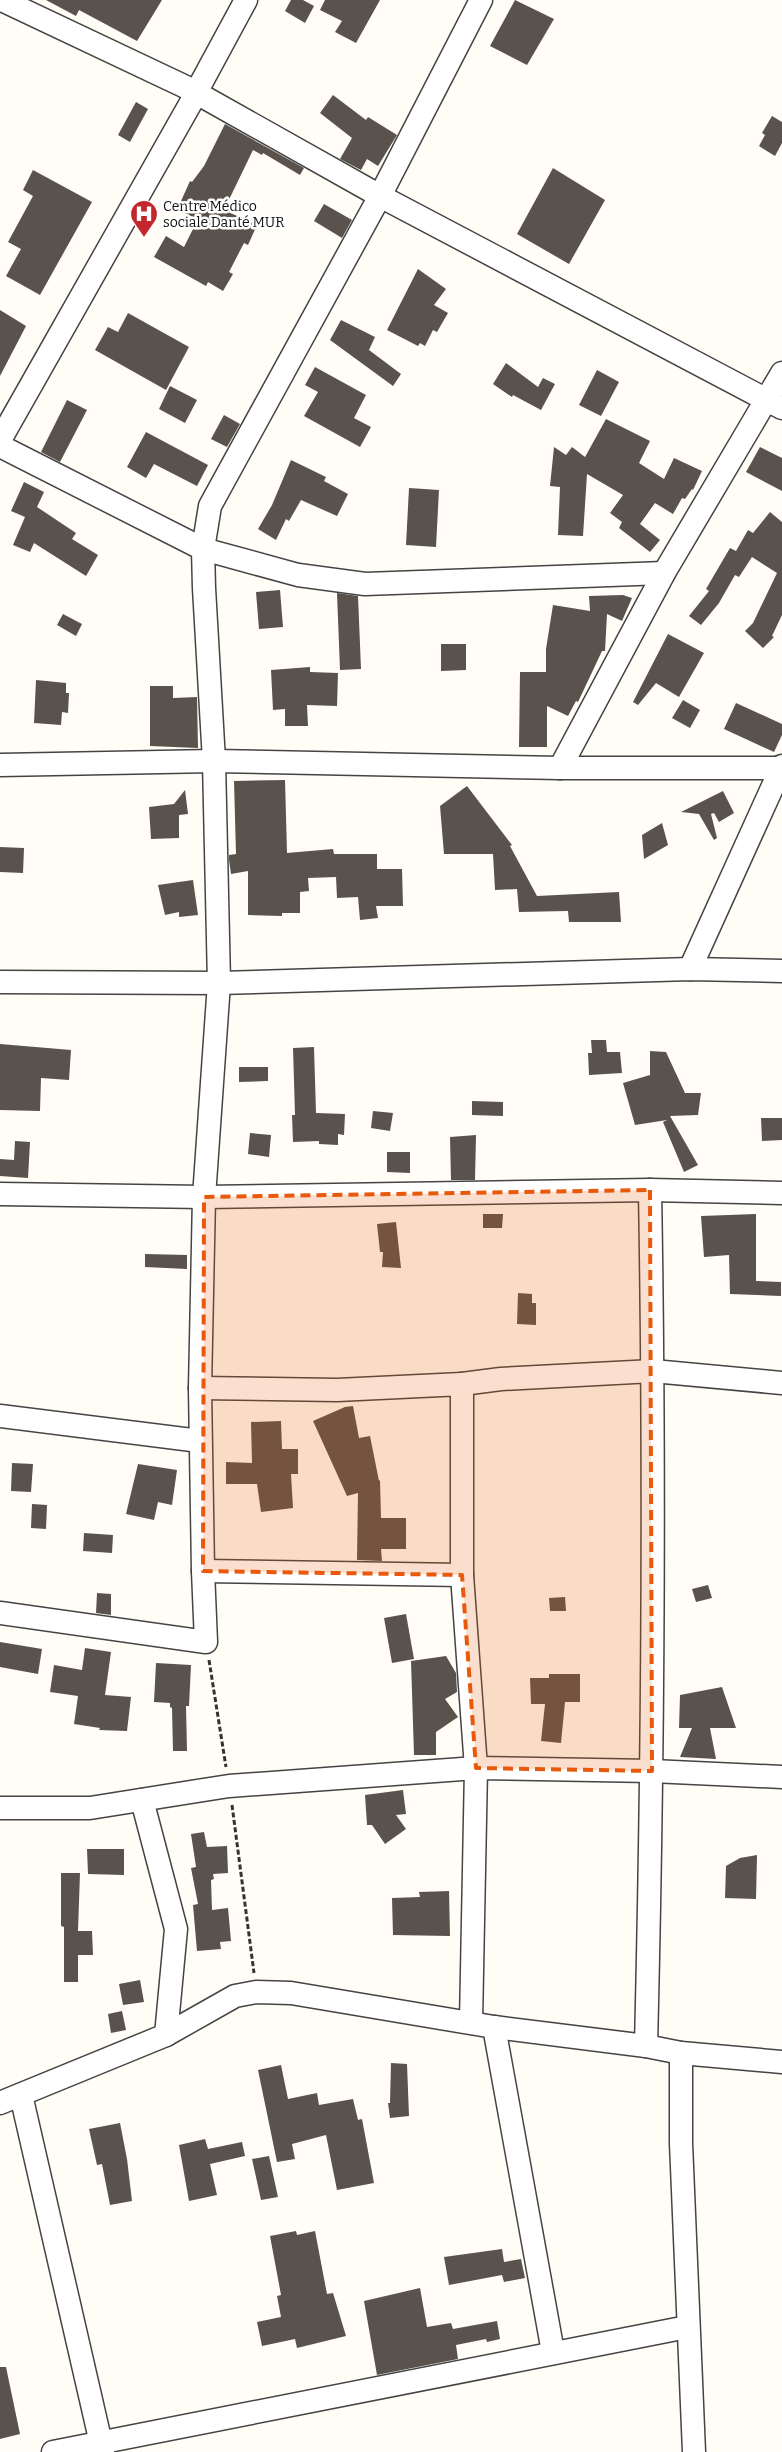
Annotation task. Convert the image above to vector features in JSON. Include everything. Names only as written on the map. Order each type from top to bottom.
[{"type":"street","points":[[0,440],[196,93],[246,0]]},
{"type":"street","points":[[0,1613],[206,1642],[200,1388],[204,1197],[219,983],[214,760],[204,549],[210,506],[380,196],[481,0]]},
{"type":"street","points":[[3,5],[196,93],[380,196],[775,404]]},
{"type":"street","points":[[560,768],[664,572],[775,404],[782,373]]},
{"type":"street","points":[[0,446],[204,549],[298,575],[365,584],[664,572]]},
{"type":"street","points":[[0,765],[214,760],[560,768],[782,767],[690,969]]},
{"type":"street","points":[[0,982],[219,983],[690,969],[782,971]]},
{"type":"street","points":[[646,2046],[652,1771],[653,1372],[650,1190]]},
{"type":"street","points":[[0,1194],[204,1197],[650,1190],[782,1194]]},
{"type":"street","points":[[200,1388],[337,1390],[462,1384],[501,1379],[653,1372],[782,1383]]},
{"type":"street","points":[[462,1384],[462,1575],[476,1768],[472,2022]]},
{"type":"street","points":[[0,1416],[200,1441]]},
{"type":"street","points":[[203,1571],[462,1575]]},
{"type":"street","points":[[0,1808],[90,1808],[229,1786],[476,1768],[652,1771],[782,1777]]},
{"type":"street","points":[[142,1800],[176,1929],[166,2035]]},
{"type":"street","points":[[0,2103],[166,2035],[235,1996],[256,1992],[291,1993],[494,2027],[646,2046],[681,2053],[782,2062]]},
{"type":"street","points":[[494,2027],[553,2352]]},
{"type":"street","points":[[681,2053],[681,2143],[687,2327],[694,2452]]},
{"type":"street","points":[[21,2095],[102,2447]]},
{"type":"street","points":[[53,2452],[102,2447],[553,2352],[687,2327]]},
{"type":"path","points":[[206,1642],[229,1786],[256,1992]]},
{"type":"highlighted area","points":[[650,1190],[652,1771],[476,1768],[462,1575],[203,1571],[204,1197]]},
{"type":"building","points":[[46,0],[162,0],[137,41],[79,10],[76,16]]},
{"type":"building","points":[[291,0],[303,0],[314,6],[305,23],[285,11]]},
{"type":"building","points":[[325,0],[380,0],[356,43],[335,32],[342,21],[320,10]]},
{"type":"building","points":[[515,0],[554,19],[527,65],[490,46]]},
{"type":"building","points":[[333,95],[366,120],[368,117],[397,135],[378,166],[367,159],[361,170],[340,159],[352,138],[320,113]]},
{"type":"building","points":[[136,102],[148,109],[130,142],[118,135]]},
{"type":"building","points":[[772,116],[782,122],[782,143],[775,156],[759,146],[765,135],[762,133]]},
{"type":"building","points":[[225,124],[304,168],[300,175],[263,153],[262,155],[253,150],[224,210],[257,225],[248,245],[244,243],[229,272],[233,274],[223,291],[208,282],[206,286],[154,257],[166,236],[184,247],[198,219],[177,210],[190,181],[192,182],[204,166]]},
{"type":"building","points":[[553,168],[605,200],[569,264],[517,234]]},
{"type":"building","points":[[33,170],[92,202],[40,295],[6,276],[21,249],[8,242],[33,196],[23,190]]},
{"type":"building","points":[[324,204],[352,220],[342,238],[314,221]]},
{"type":"building","points":[[418,269],[446,289],[434,305],[448,313],[437,332],[433,330],[425,346],[420,343],[418,346],[387,330]]},
{"type":"building","points":[[0,310],[26,326],[0,376]]},
{"type":"building","points":[[128,313],[189,347],[166,390],[95,350],[108,327],[118,332]]},
{"type":"building","points":[[341,320],[375,337],[369,350],[401,374],[393,386],[330,340]]},
{"type":"building","points":[[506,363],[538,387],[543,378],[555,384],[541,410],[513,395],[512,397],[493,384]]},
{"type":"building","points":[[315,367],[366,395],[354,418],[371,427],[360,447],[304,416],[318,392],[305,385]]},
{"type":"building","points":[[597,370],[619,382],[601,416],[579,405]]},
{"type":"building","points":[[170,386],[197,400],[185,423],[159,409]]},
{"type":"building","points":[[67,400],[87,410],[60,462],[41,452]]},
{"type":"building","points":[[224,415],[240,424],[227,447],[211,439]]},
{"type":"building","points":[[606,419],[650,441],[639,463],[664,479],[674,458],[702,471],[693,490],[685,499],[682,498],[673,514],[655,503],[640,524],[660,540],[650,552],[619,528],[622,522],[610,513],[623,495],[587,474],[583,536],[558,535],[560,487],[550,486],[554,447],[566,455],[572,447],[585,457]]},
{"type":"building","points":[[146,432],[208,465],[197,486],[154,464],[146,478],[127,467]]},
{"type":"building","points":[[760,447],[782,458],[782,491],[746,472]]},
{"type":"building","points":[[291,460],[326,477],[324,481],[348,494],[337,516],[301,500],[289,521],[286,519],[276,540],[258,529],[272,505]]},
{"type":"building","points":[[24,482],[44,492],[37,507],[76,533],[72,539],[98,555],[86,576],[34,543],[30,552],[13,545],[25,517],[11,511]]},
{"type":"building","points":[[409,488],[439,490],[436,547],[406,545]]},
{"type":"building","points":[[770,512],[782,522],[782,615],[772,636],[774,637],[763,648],[745,631],[753,623],[777,573],[752,557],[739,577],[735,575],[719,603],[701,625],[689,616],[709,591],[706,589],[730,548],[736,551],[748,530],[753,533]]},
{"type":"building","points":[[280,590],[283,627],[259,629],[256,592]]},
{"type":"building","points":[[337,593],[358,596],[361,669],[340,670]]},
{"type":"building","points":[[623,595],[632,598],[622,621],[607,614],[605,651],[602,651],[578,702],[576,701],[568,716],[547,706],[547,747],[519,747],[520,672],[546,672],[546,649],[553,605],[590,611],[589,596]]},
{"type":"building","points":[[63,614],[82,624],[76,636],[57,625]]},
{"type":"building","points":[[668,634],[704,653],[679,697],[656,683],[638,705],[633,702]]},
{"type":"building","points":[[441,644],[466,644],[466,670],[441,671]]},
{"type":"building","points":[[310,667],[310,672],[338,673],[337,706],[307,705],[308,726],[285,726],[285,709],[273,710],[271,670]]},
{"type":"building","points":[[36,680],[66,683],[66,693],[69,693],[68,713],[62,712],[61,725],[34,723]]},
{"type":"building","points":[[150,686],[173,686],[173,698],[197,697],[198,748],[150,746]]},
{"type":"building","points":[[683,700],[700,710],[690,728],[672,718]]},
{"type":"building","points":[[736,703],[782,724],[782,735],[774,752],[724,729]]},
{"type":"building","points":[[285,780],[287,853],[333,849],[334,854],[377,854],[377,869],[402,869],[403,906],[376,906],[378,918],[360,920],[358,897],[337,898],[336,877],[308,878],[309,891],[300,892],[300,913],[282,913],[282,916],[248,915],[248,871],[231,874],[229,860],[229,855],[236,854],[234,781]]},
{"type":"building","points":[[467,786],[512,845],[510,846],[537,896],[619,892],[621,922],[569,922],[568,911],[519,912],[517,889],[495,890],[493,854],[444,854],[440,806]]},
{"type":"building","points":[[185,790],[188,814],[179,815],[179,838],[151,839],[149,807],[174,804]]},
{"type":"building","points":[[723,791],[734,813],[719,822],[714,813],[711,814],[717,838],[714,840],[699,814],[681,812]]},
{"type":"building","points":[[662,823],[668,845],[644,859],[642,835]]},
{"type":"building","points":[[0,847],[24,848],[23,873],[0,872]]},
{"type":"building","points":[[193,880],[198,915],[179,917],[179,912],[165,915],[158,885]]},
{"type":"building","points":[[591,1040],[606,1040],[607,1052],[620,1052],[622,1073],[589,1075],[588,1053],[592,1053]]},
{"type":"building","points":[[0,1044],[71,1050],[69,1080],[41,1078],[40,1111],[0,1110]]},
{"type":"building","points":[[314,1047],[316,1113],[345,1114],[344,1135],[338,1134],[338,1145],[319,1144],[319,1141],[293,1142],[292,1115],[295,1115],[293,1048]]},
{"type":"building","points":[[650,1051],[666,1052],[685,1093],[701,1093],[698,1115],[670,1116],[698,1165],[684,1172],[663,1122],[667,1120],[635,1125],[623,1083],[650,1075]]},
{"type":"building","points":[[239,1067],[268,1067],[268,1081],[239,1082]]},
{"type":"building","points":[[472,1101],[503,1102],[503,1116],[472,1115]]},
{"type":"building","points":[[373,1111],[393,1113],[390,1131],[371,1128]]},
{"type":"building","points":[[761,1118],[782,1118],[782,1140],[762,1141]]},
{"type":"building","points":[[250,1133],[271,1135],[269,1157],[248,1154]]},
{"type":"building","points":[[476,1135],[475,1180],[451,1180],[450,1137]]},
{"type":"building","points":[[15,1141],[30,1142],[28,1178],[0,1176],[0,1159],[14,1160]]},
{"type":"building","points":[[387,1152],[410,1152],[410,1173],[387,1172]]},
{"type":"building","points":[[483,1214],[503,1214],[502,1228],[483,1228]]},
{"type":"building","points":[[756,1214],[756,1281],[781,1282],[781,1296],[730,1294],[729,1255],[704,1257],[701,1216]]},
{"type":"building","points":[[396,1222],[401,1268],[382,1267],[383,1252],[380,1252],[377,1224]]},
{"type":"building","points":[[145,1254],[187,1255],[187,1269],[145,1267]]},
{"type":"building","points":[[518,1293],[532,1294],[532,1303],[536,1303],[536,1325],[517,1324]]},
{"type":"building","points":[[353,1406],[359,1438],[370,1436],[380,1480],[381,1518],[406,1518],[406,1549],[381,1549],[382,1561],[357,1560],[358,1493],[347,1496],[313,1421],[345,1407]]},
{"type":"building","points":[[281,1421],[282,1449],[298,1449],[298,1474],[291,1474],[293,1508],[261,1512],[257,1484],[226,1484],[226,1462],[252,1463],[251,1422]]},
{"type":"building","points":[[12,1463],[33,1464],[31,1492],[11,1491]]},
{"type":"building","points":[[138,1464],[177,1470],[172,1505],[158,1502],[154,1520],[126,1514]]},
{"type":"building","points":[[32,1504],[47,1505],[46,1529],[31,1528]]},
{"type":"building","points":[[84,1533],[113,1535],[112,1553],[83,1551]]},
{"type":"building","points":[[708,1585],[712,1598],[696,1602],[692,1589]]},
{"type":"building","points":[[97,1593],[111,1594],[111,1615],[96,1613]]},
{"type":"building","points":[[565,1597],[566,1611],[550,1611],[549,1598]]},
{"type":"building","points":[[406,1614],[414,1659],[392,1663],[384,1618]]},
{"type":"building","points":[[0,1642],[42,1649],[38,1674],[0,1667]]},
{"type":"building","points":[[85,1648],[111,1652],[105,1695],[131,1697],[127,1731],[99,1730],[100,1728],[74,1724],[78,1696],[50,1692],[54,1665],[82,1670]]},
{"type":"building","points":[[446,1656],[456,1673],[457,1692],[445,1699],[458,1717],[436,1732],[436,1755],[414,1755],[411,1661]]},
{"type":"building","points":[[156,1663],[191,1665],[189,1706],[186,1706],[187,1751],[173,1751],[172,1708],[170,1703],[154,1702]]},
{"type":"building","points":[[549,1674],[580,1674],[580,1702],[565,1702],[561,1743],[541,1741],[545,1704],[531,1704],[530,1678],[549,1678]]},
{"type":"building","points":[[722,1687],[736,1728],[710,1728],[716,1759],[680,1757],[692,1728],[679,1728],[680,1695]]},
{"type":"building","points":[[403,1790],[406,1814],[396,1815],[406,1829],[385,1844],[372,1825],[367,1825],[365,1795]]},
{"type":"building","points":[[204,1832],[207,1847],[227,1846],[228,1873],[213,1874],[214,1879],[211,1880],[212,1910],[228,1908],[231,1941],[220,1942],[221,1949],[197,1951],[193,1905],[198,1904],[191,1868],[196,1867],[191,1834]]},
{"type":"building","points":[[87,1849],[124,1849],[124,1875],[88,1874]]},
{"type":"building","points":[[757,1855],[756,1899],[725,1898],[726,1866],[740,1858]]},
{"type":"building","points":[[61,1873],[80,1873],[78,1931],[92,1931],[93,1955],[78,1955],[78,1982],[64,1982],[64,1927],[61,1926]]},
{"type":"building","points":[[449,1891],[450,1936],[393,1935],[392,1898],[420,1897],[419,1892]]},
{"type":"building","points":[[140,1980],[144,2002],[123,2005],[119,1984]]},
{"type":"building","points":[[122,2011],[126,2030],[111,2033],[108,2014]]},
{"type":"building","points":[[391,2063],[407,2064],[409,2116],[390,2118],[388,2103],[390,2103]]},
{"type":"building","points":[[281,2065],[288,2099],[317,2093],[319,2105],[353,2099],[358,2120],[362,2119],[374,2183],[337,2190],[326,2135],[292,2144],[295,2159],[277,2162],[258,2070]]},
{"type":"building","points":[[120,2123],[132,2201],[110,2205],[102,2164],[97,2165],[89,2129]]},
{"type":"building","points":[[205,2139],[208,2149],[242,2142],[245,2156],[210,2164],[217,2195],[189,2201],[179,2145]]},
{"type":"building","points":[[269,2156],[278,2197],[261,2200],[252,2159]]},
{"type":"building","points":[[296,2231],[297,2235],[315,2231],[327,2294],[333,2293],[346,2336],[297,2348],[295,2339],[262,2346],[257,2322],[281,2317],[277,2296],[281,2295],[270,2236]]},
{"type":"building","points":[[502,2249],[504,2262],[521,2259],[525,2278],[504,2282],[502,2275],[449,2285],[444,2257]]},
{"type":"building","points":[[420,2288],[427,2327],[451,2323],[453,2329],[497,2321],[500,2339],[487,2342],[486,2339],[456,2345],[458,2359],[377,2375],[364,2301]]},
{"type":"building","points":[[0,2367],[6,2367],[20,2434],[0,2439]]},
{"type":"place","name":"Centre Médico sociale Danté MUR","points":[[144,238]]}]
